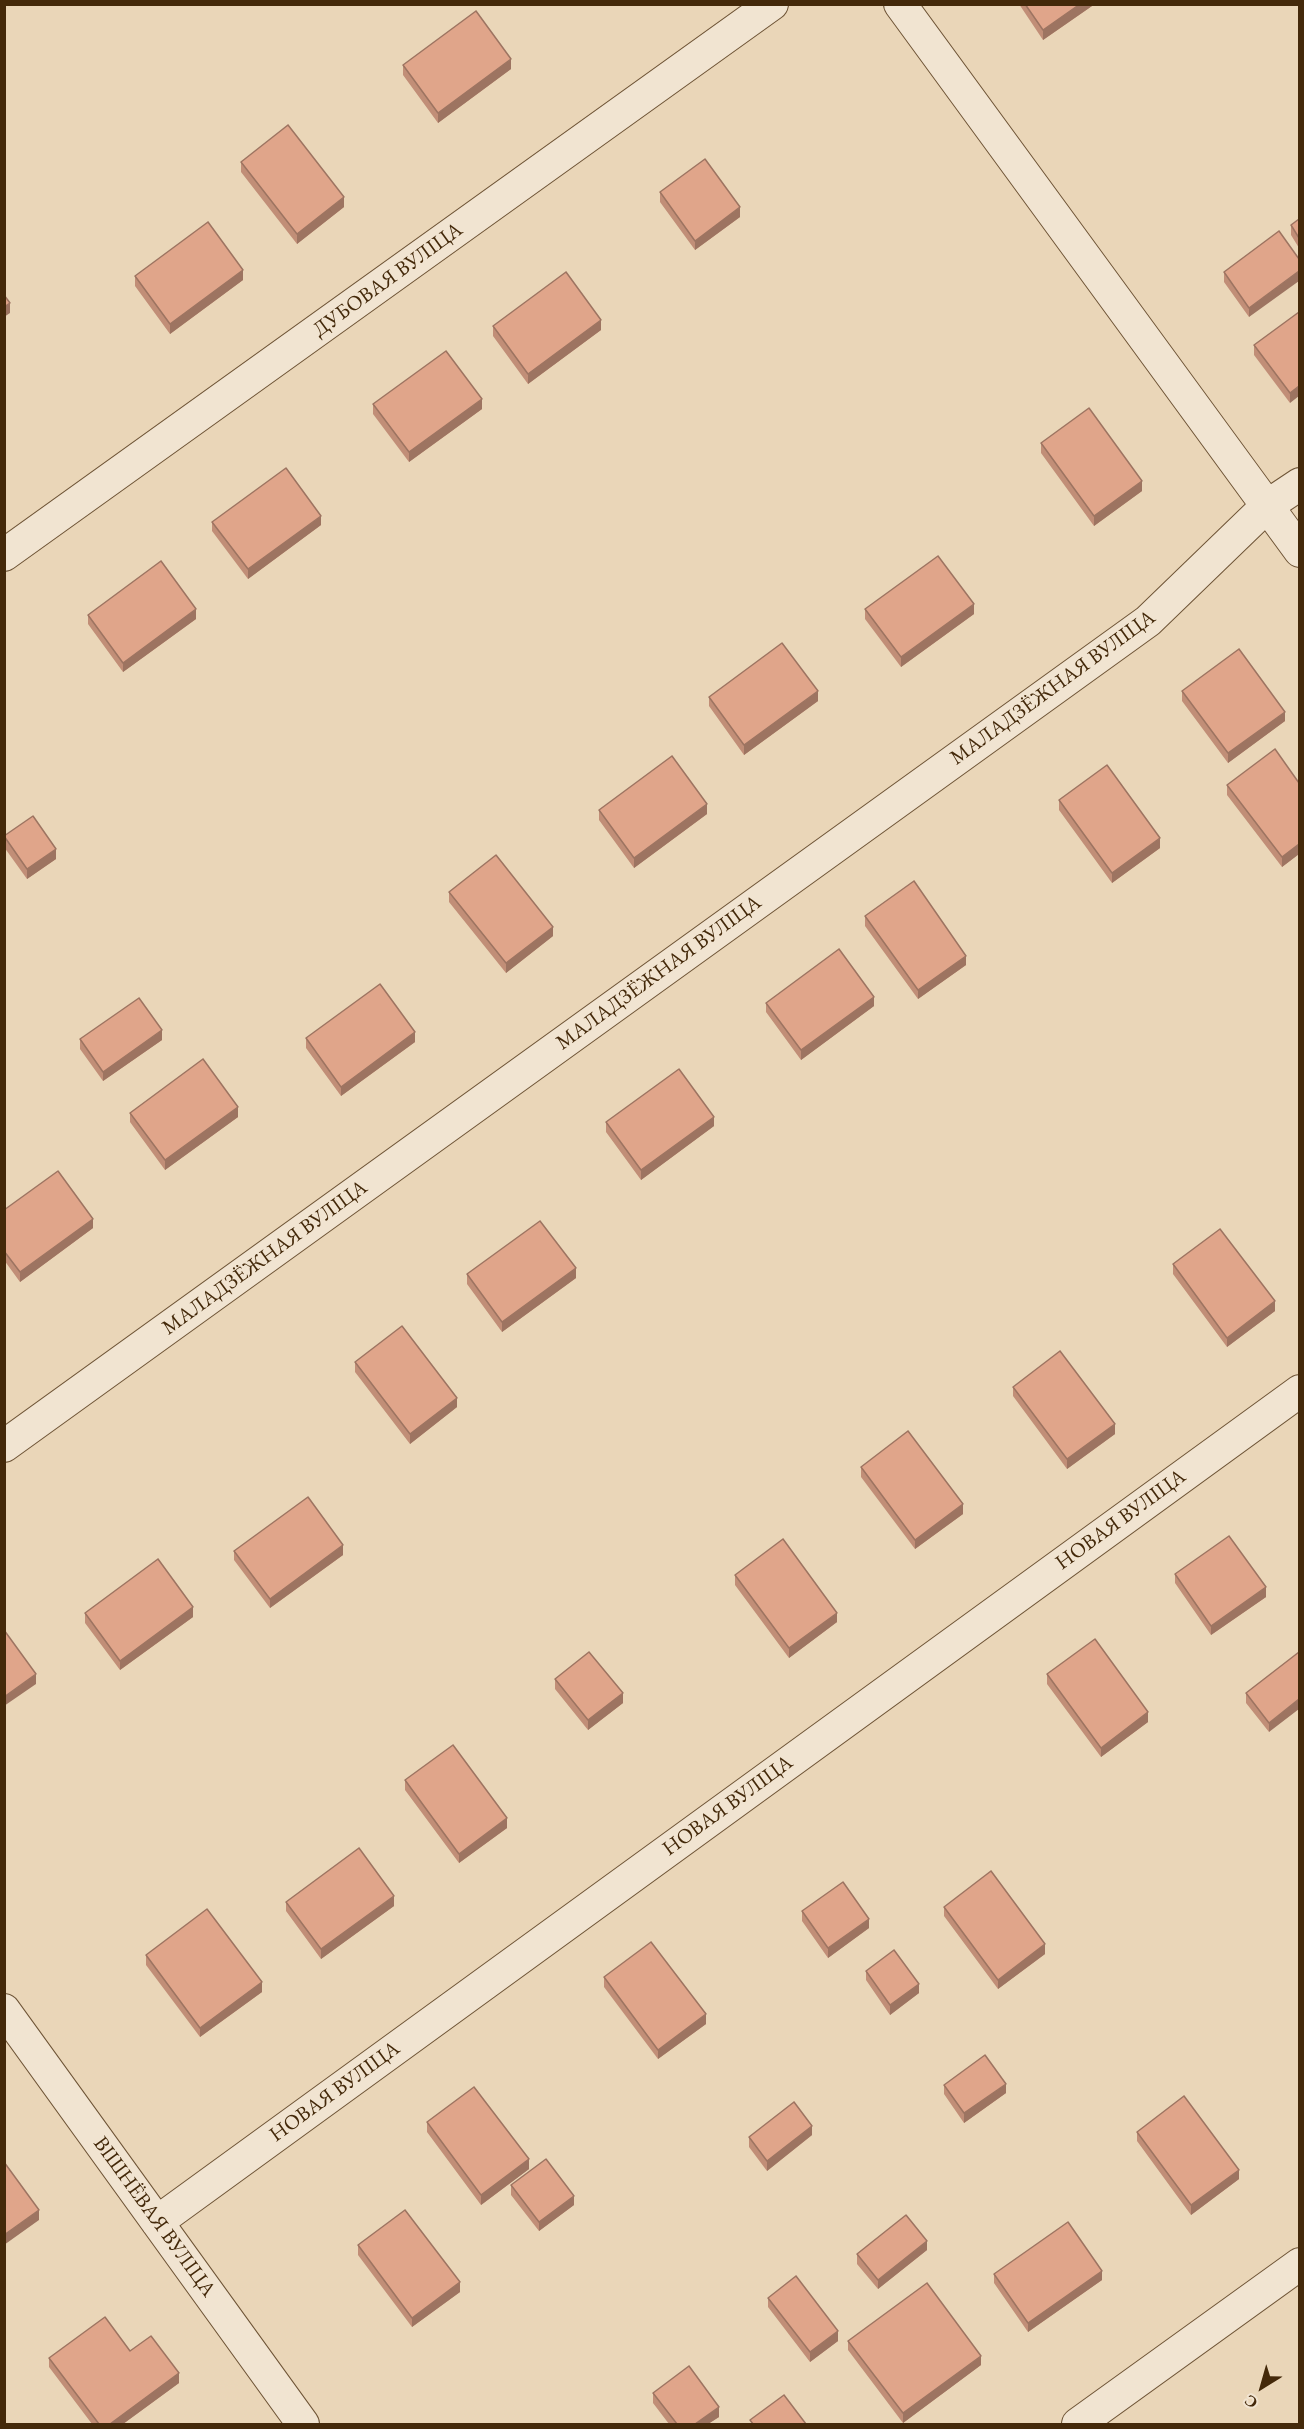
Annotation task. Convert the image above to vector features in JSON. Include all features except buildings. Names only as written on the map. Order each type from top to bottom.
[{"type":"street","name":"ДУБОВАЯ ВУЛІЦА","points":[[4,555],[772,4]]},
{"type":"street","points":[[900,4],[1299,551]]},
{"type":"street","name":"МАЛАДЗЁЖНАЯ ВУЛІЦА","points":[[4,1446],[1148,621],[1267,506],[1299,484]]},
{"type":"street","name":"НОВАЯ ВУЛІЦА","points":[[157,2222],[1299,1391]]},
{"type":"street","name":"ВІШНЁВАЯ ВУЛІЦА","points":[[4,2010],[303,2424]]},
{"type":"street","points":[[1078,2424],[1299,2264]]}]
